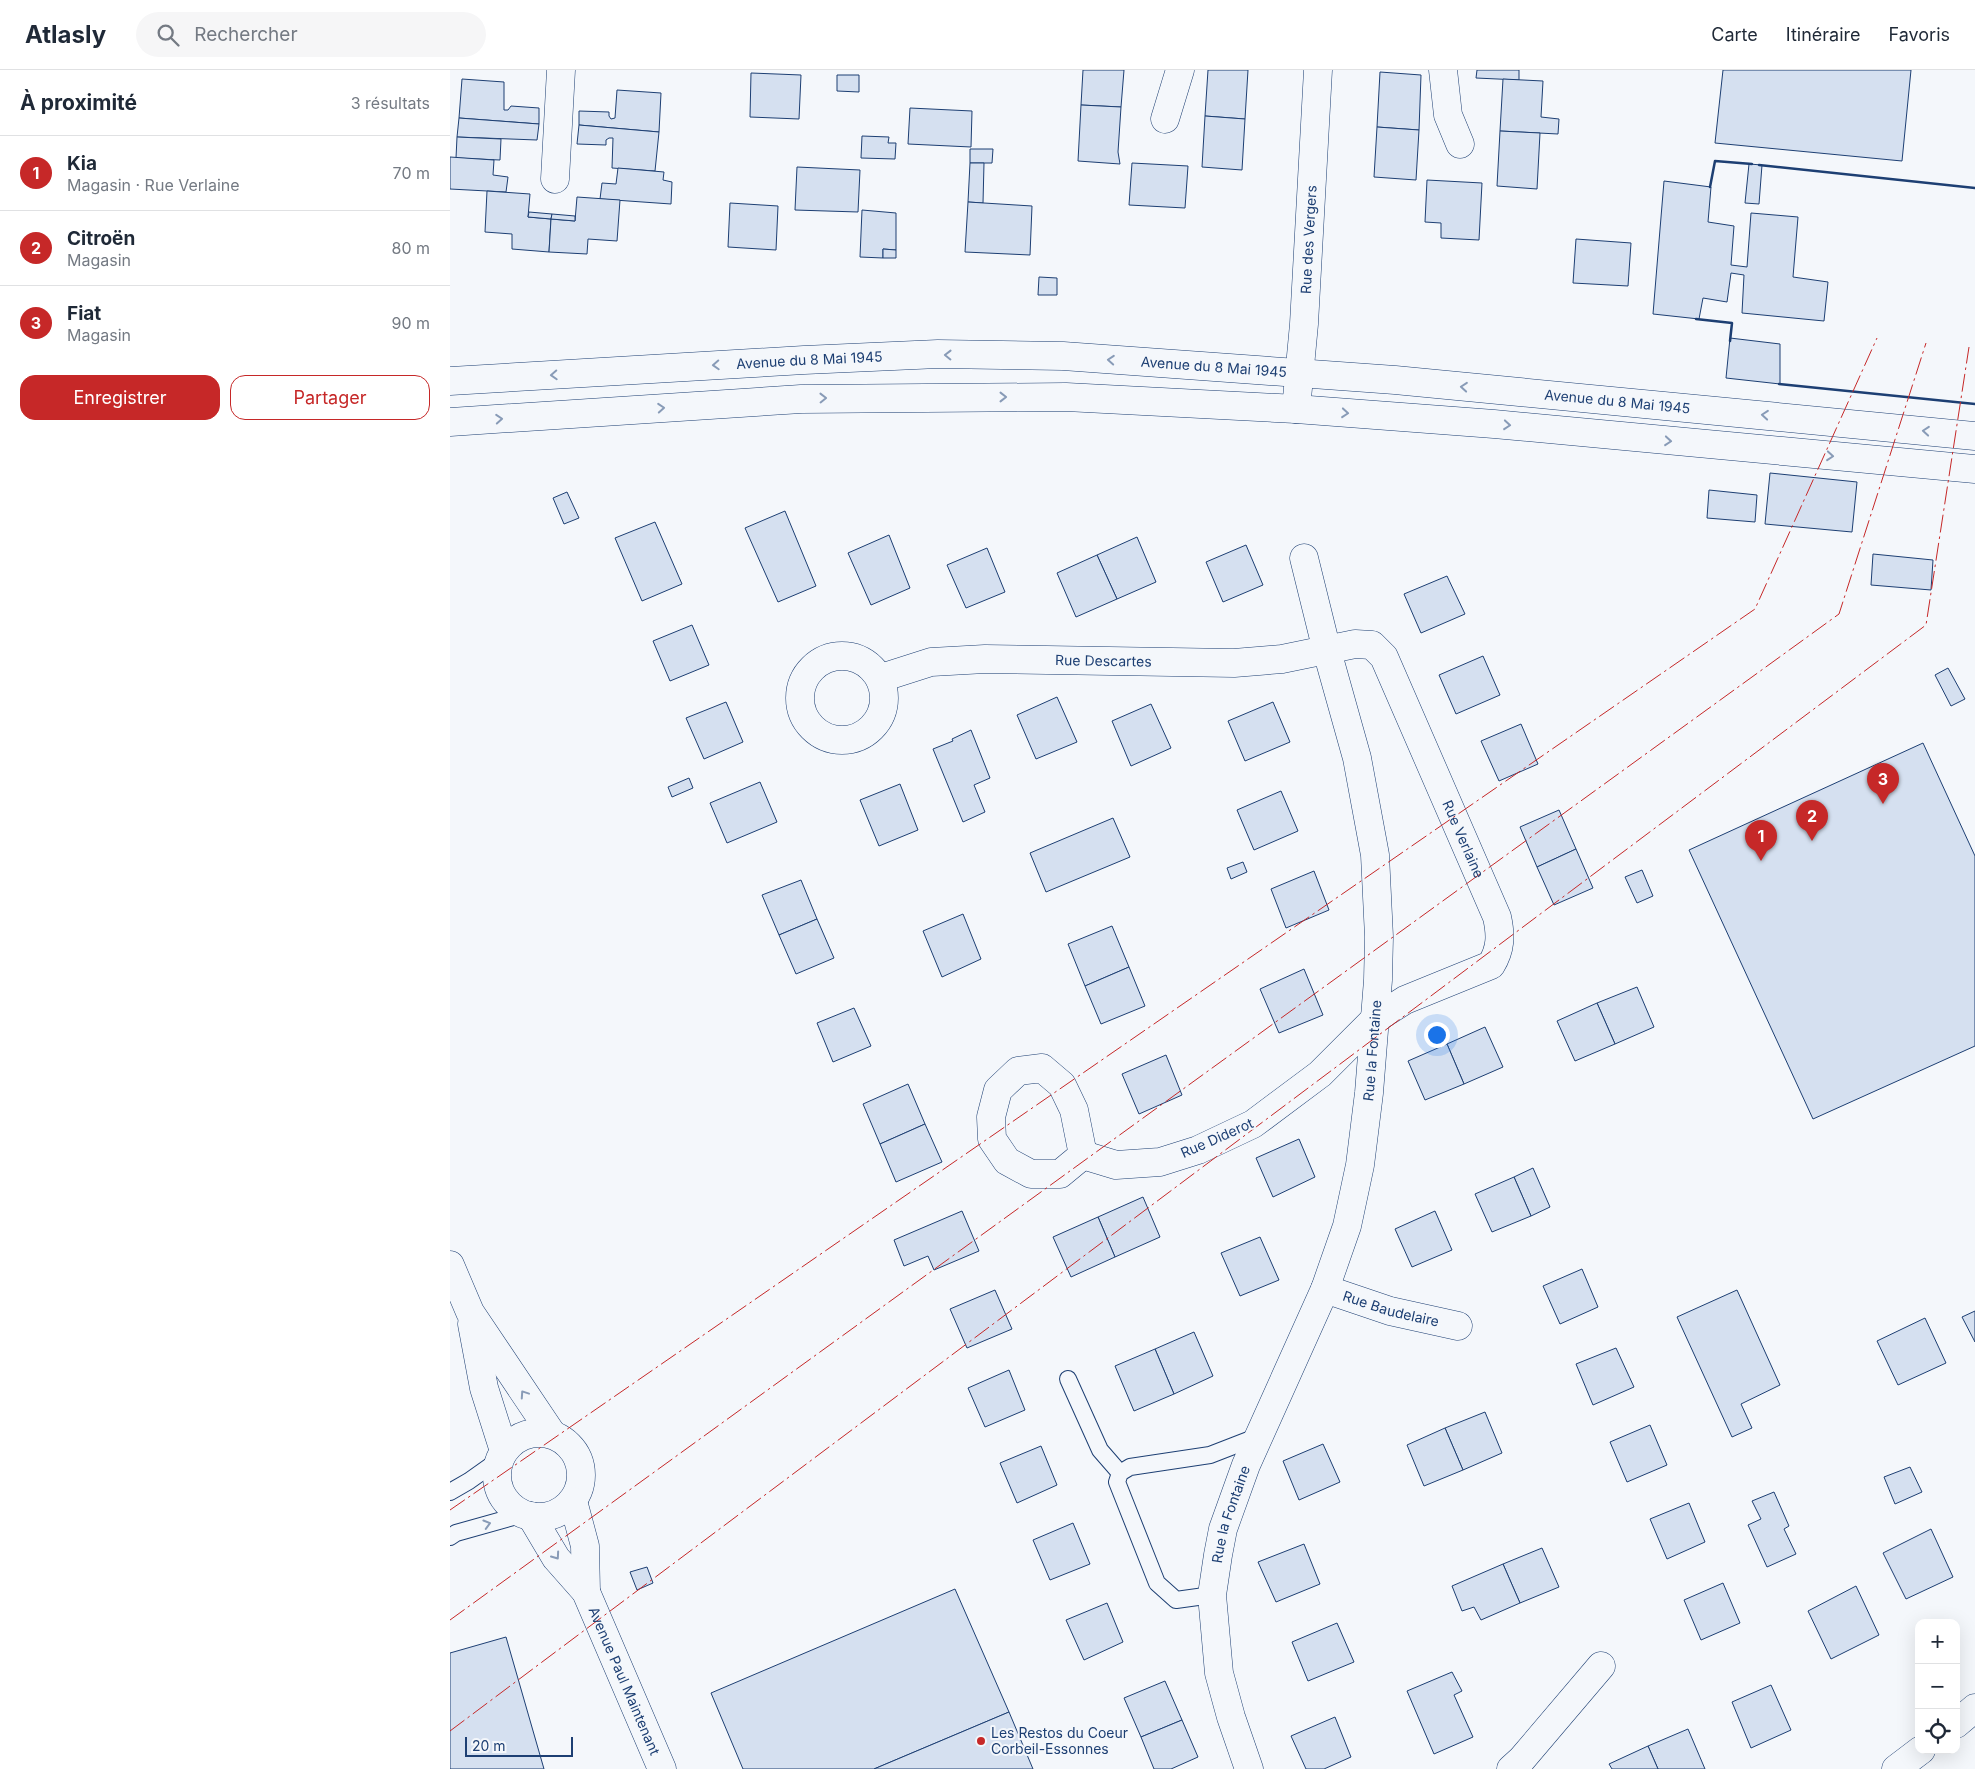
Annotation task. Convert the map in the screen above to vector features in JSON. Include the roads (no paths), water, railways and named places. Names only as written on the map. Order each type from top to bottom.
[{"type":"street","points":[[555,179],[561,70]]},
{"type":"street","points":[[1165,120],[1180,70]]},
{"type":"street","name":"Rue des Vergers","points":[[1296,409],[1304,324],[1318,70]]},
{"type":"street","points":[[1443,70],[1448,115],[1460,144]]},
{"type":"street","name":"Avenue du 8 Mai 1945","points":[[450,381],[938,354],[1063,356],[1405,381],[1975,436]]},
{"type":"street","points":[[450,422],[800,399],[1066,397],[1296,409],[1494,424],[1975,469]]},
{"type":"street","name":"Rue la Fontaine","points":[[1249,1769],[1231,1717],[1219,1673],[1212,1595],[1223,1530],[1246,1465],[1325,1289],[1347,1226],[1360,1166],[1369,1092],[1378,980],[1379,936],[1375,855],[1357,758],[1327,651],[1304,558]]},
{"type":"street","name":"Rue Verlaine","points":[[1327,651],[1355,644],[1372,646],[1384,657],[1497,917],[1500,934],[1497,955],[1491,965],[1405,1000],[1375,1019]]},
{"type":"street","name":"Rue Descartes","points":[[881,678],[930,662],[985,659],[1234,663],[1282,659],[1327,651]]},
{"type":"street","name":"Rue Diderot","points":[[1083,1155],[1116,1165],[1160,1162],[1198,1150],[1253,1124],[1320,1074],[1375,1019]]},
{"type":"street","points":[[450,1265],[470,1312],[552,1434]]},
{"type":"street","name":"Rue Baudelaire","points":[[1325,1289],[1390,1311],[1458,1326]]},
{"type":"street","points":[[470,1312],[484,1388],[502,1455]]},
{"type":"street","points":[[538,1433],[552,1434],[564,1440],[580,1462],[582,1475],[579,1489],[573,1501],[554,1514],[542,1517],[527,1515],[513,1507],[504,1498],[498,1485],[497,1472],[502,1455],[513,1442],[525,1435],[538,1433]]},
{"type":"street","name":"Avenue Paul Maintenant","points":[[573,1501],[585,1546],[586,1592]]},
{"type":"street","name":"Avenue Paul Maintenant","points":[[527,1515],[556,1558],[586,1592],[662,1769]]},
{"type":"street","points":[[1511,1769],[1522,1759],[1601,1666]]},
{"type":"street","points":[[1960,1721],[1975,1708]]},
{"type":"street","points":[[1896,1769],[1916,1754]]},
{"type":"lane","points":[[1068,1379],[1100,1450],[1120,1473],[1117,1482],[1157,1583],[1176,1600],[1212,1595]]},
{"type":"lane","name":"Rue la Fontaine","points":[[1120,1473],[1130,1467],[1210,1455],[1259,1436]]},
{"type":"lane","points":[[450,1492],[502,1455]]},
{"type":"lane","points":[[450,1537],[456,1533],[527,1515]]},
{"type":"place","name":"Fiat","points":[[1883,804]]},
{"type":"place","name":"Citroën","points":[[1812,841]]},
{"type":"place","name":"Kia","points":[[1761,861]]},
{"type":"place","name":"Les Restos du Coeur Corbeil-Essonnes","points":[[981,1741]]}]
